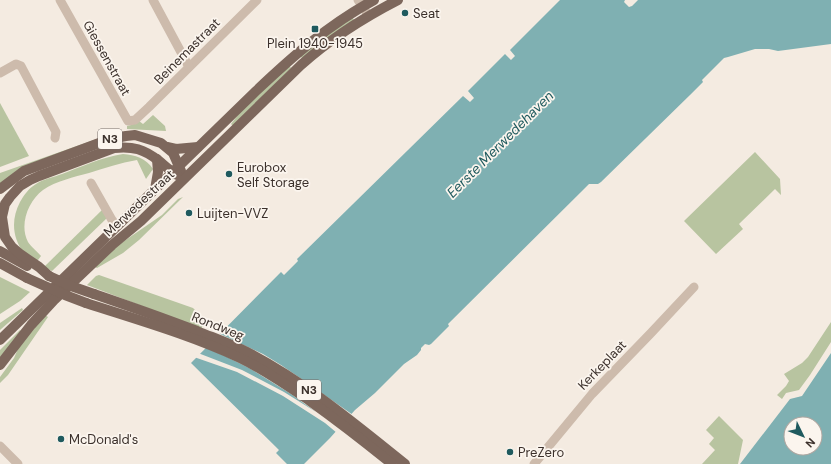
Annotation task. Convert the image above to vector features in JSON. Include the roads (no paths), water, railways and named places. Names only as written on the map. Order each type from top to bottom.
[{"type":"main road","name":"Merwedestraat","points":[[0,340],[293,56],[351,12],[360,3],[374,0]]},
{"type":"main road","name":"Merwedestraat","points":[[0,365],[31,325],[54,300],[303,67],[311,56],[334,38],[398,0]]},
{"type":"main road","name":"N3","points":[[0,189],[24,171],[110,139],[126,136],[135,135],[161,143],[173,153],[176,169]]},
{"type":"main road","name":"N3","points":[[37,269],[12,248],[4,237],[2,217],[5,204],[20,186],[38,176],[114,148],[125,147],[141,149],[176,169]]},
{"type":"main road","points":[[167,148],[176,149],[198,147]]},
{"type":"main road","points":[[155,189],[158,172],[157,159]]},
{"type":"main road","points":[[176,169],[184,178]]},
{"type":"main road","name":"Rondweg","points":[[0,251],[71,286],[174,322],[241,358],[293,389],[345,426],[392,464]]},
{"type":"main road","name":"Rondweg","points":[[0,263],[28,278],[86,303],[200,337],[223,341],[246,352],[276,368],[299,383],[351,421],[405,464]]},
{"type":"street","name":"Giessenstraat","points":[[60,0],[124,116],[128,121],[135,120]]},
{"type":"street","points":[[153,0],[189,67]]},
{"type":"street","name":"Beinemastraat","points":[[135,120],[189,67],[248,4],[257,0]]},
{"type":"street","points":[[360,3],[369,16]]},
{"type":"street","points":[[293,56],[303,67]]},
{"type":"street","points":[[0,73],[16,64],[21,66],[56,132],[55,138]]},
{"type":"street","points":[[91,183],[117,226]]},
{"type":"street","name":"Kerkeplaat","points":[[534,464],[592,394],[694,287]]},
{"type":"street","points":[[0,446],[18,464]]},
{"type":"water","name":"Eerste Merwedehaven","points":[[560,0],[625,0],[624,2],[629,7],[638,0],[831,0],[831,44],[778,51],[769,49],[755,49],[724,58],[702,80],[703,82],[601,182],[598,184],[589,184],[448,324],[449,326],[431,344],[425,344],[417,355],[404,364],[375,393],[355,410],[304,464],[287,464],[276,453],[279,450],[191,363],[281,272],[284,275],[298,261],[297,259],[463,96],[470,102],[474,98],[468,91],[505,54],[511,60],[515,56],[510,50]]},
{"type":"water","points":[[831,353],[831,464],[740,464],[790,399],[802,396]]},
{"type":"place","name":"Seat","points":[[405,13]]},
{"type":"place","name":"Plein 1940-1945","points":[[315,29]]},
{"type":"place","name":"Eurobox Self Storage","points":[[229,174]]},
{"type":"place","name":"Luijten-VVZ","points":[[189,213]]},
{"type":"place","name":"McDonald's","points":[[61,439]]},
{"type":"place","name":"PreZero","points":[[510,452]]}]
